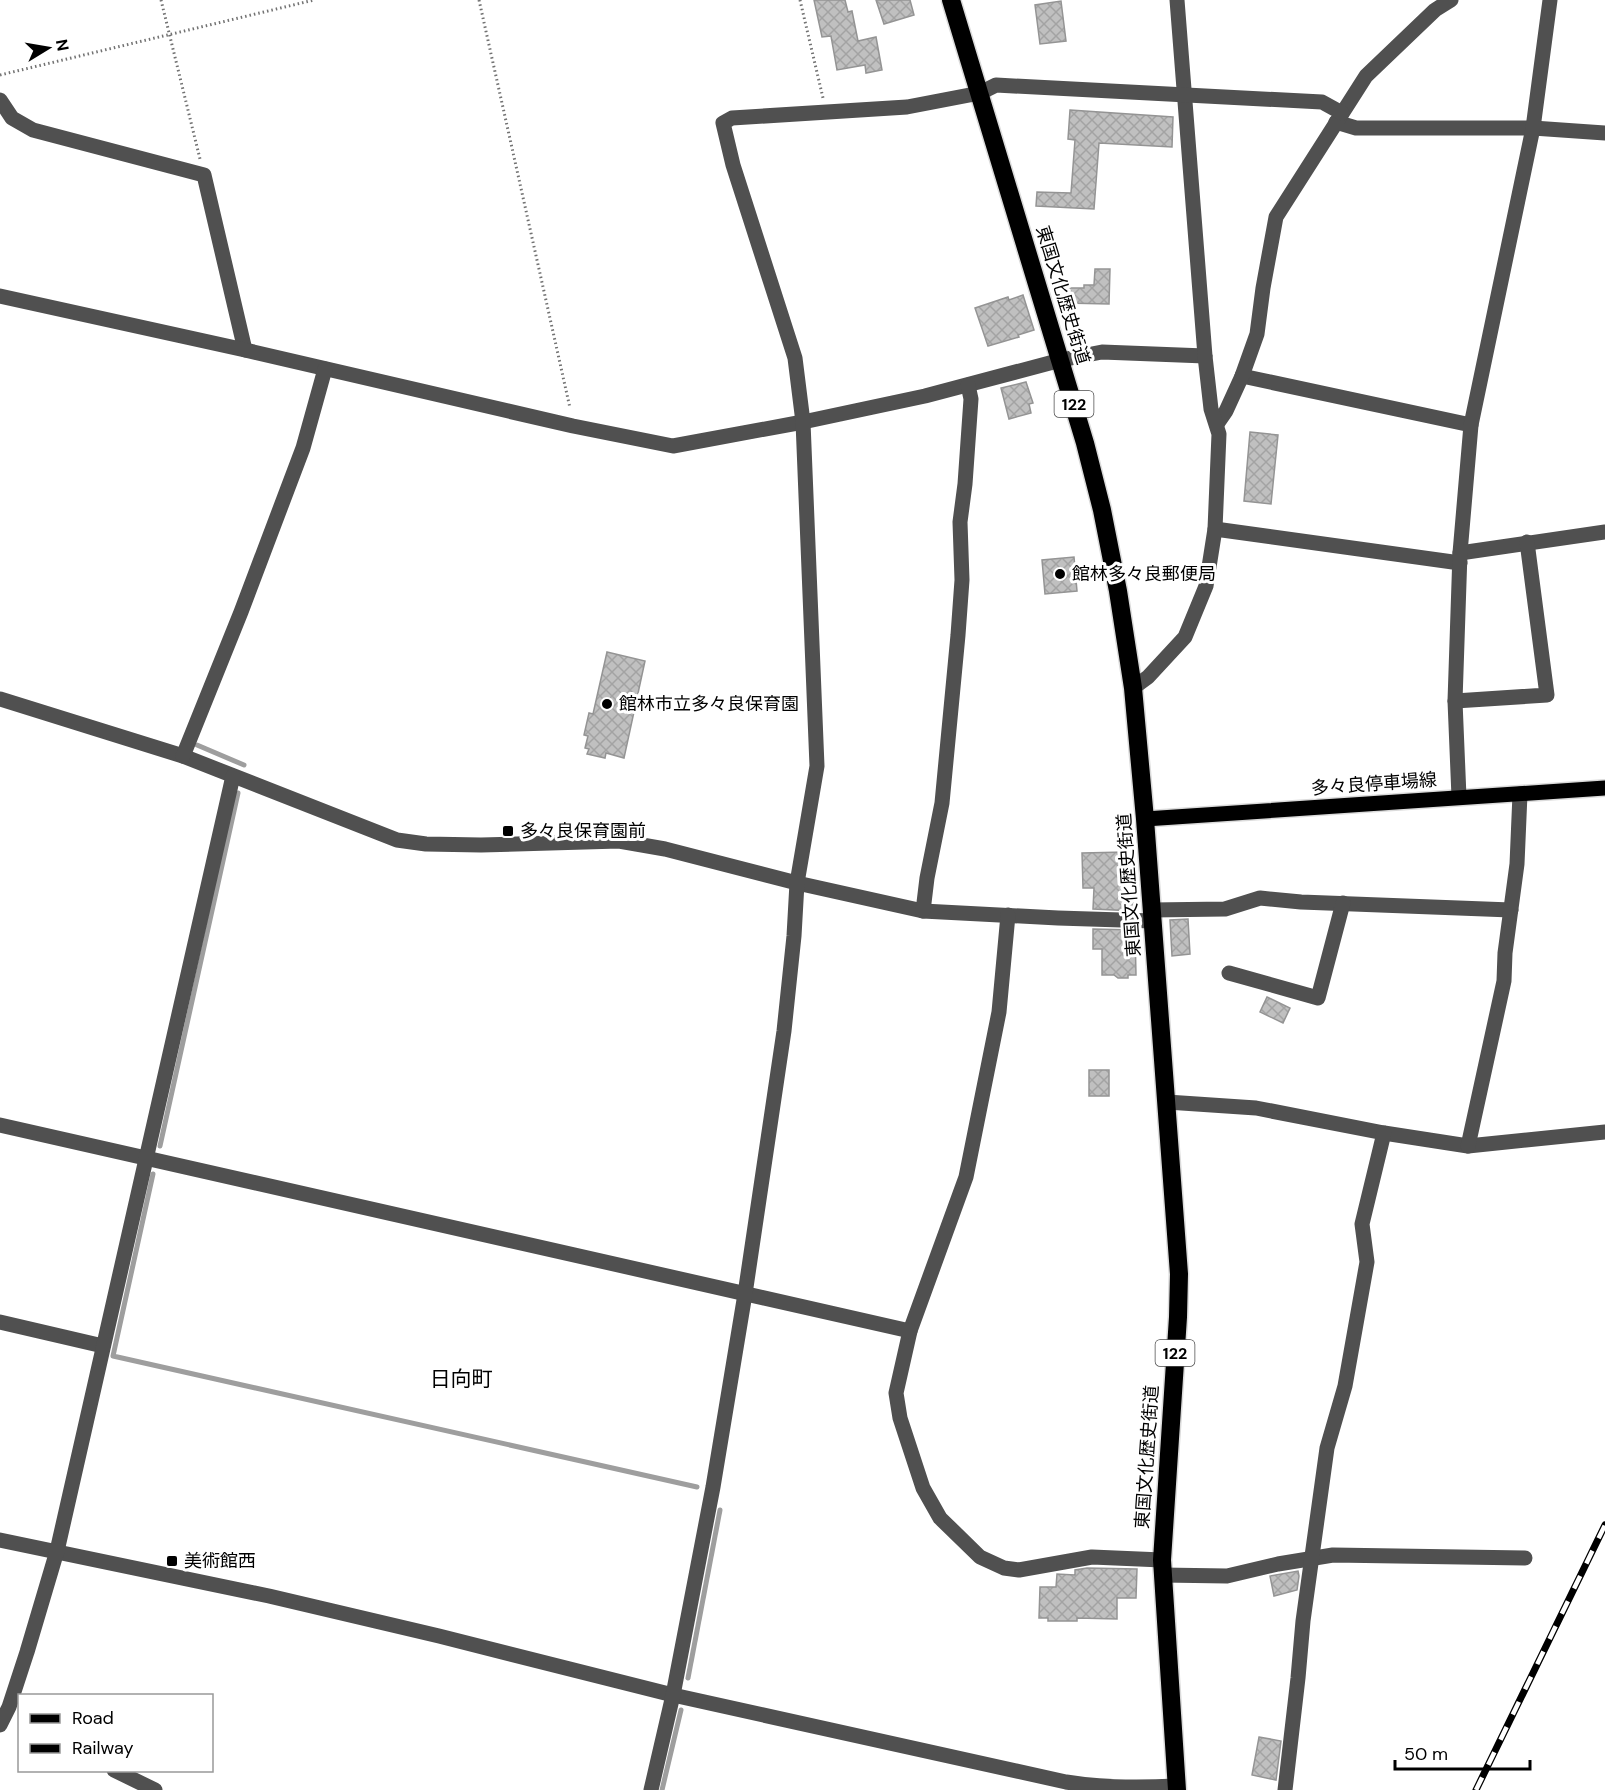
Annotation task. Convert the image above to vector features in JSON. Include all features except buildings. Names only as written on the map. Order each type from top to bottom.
[{"type":"highway","name":"東国文化歴史街道","points":[[951,0],[1085,443],[1102,510],[1118,591],[1133,688],[1179,1274],[1162,1567],[1177,1788]]},
{"type":"main road","name":"多々良停車場線","points":[[1145,819],[1605,788]]},
{"type":"street","points":[[1133,688],[1148,677],[1185,637],[1206,586],[1215,529],[1219,434],[1211,409],[1205,356],[1177,0]]},
{"type":"street","points":[[1217,424],[1226,411],[1242,376],[1257,334],[1276,217],[1366,76],[1435,10],[1451,0]]},
{"type":"street","points":[[1459,797],[1455,702],[1460,558],[1471,425],[1533,128],[1550,0]]},
{"type":"street","points":[[651,1790],[673,1695],[713,1486],[745,1294],[784,1031],[797,883],[817,766],[803,422],[795,358],[733,165],[723,123],[732,118],[907,106],[980,93],[996,85],[1322,102],[1339,118],[1356,128],[1533,128],[1605,133]]},
{"type":"street","points":[[0,100],[12,118],[33,130],[204,175],[245,350]]},
{"type":"street","points":[[0,296],[573,426],[673,446],[925,396],[1061,360],[1102,352],[1205,356]]},
{"type":"street","points":[[183,756],[242,612],[303,448],[325,369]]},
{"type":"street","points":[[1242,376],[1471,425]]},
{"type":"street","points":[[923,911],[942,803],[958,635],[962,580],[960,522],[971,399],[968,385]]},
{"type":"street","points":[[1215,529],[1460,558],[1527,542],[1605,532]]},
{"type":"street","points":[[1455,702],[1547,695],[1527,542]]},
{"type":"street","points":[[0,699],[183,756],[397,840],[426,844],[482,845],[619,841],[665,849],[797,883],[923,911],[1008,915],[1152,915],[1224,909],[1260,898],[1301,902],[1511,910]]},
{"type":"street","points":[[5,1715],[27,1652],[57,1551],[233,776]]},
{"type":"street","points":[[1468,1146],[1504,981],[1505,953],[1517,864],[1520,794]]},
{"type":"street","points":[[1229,973],[1318,998],[1343,903]]},
{"type":"street","points":[[1008,915],[999,1012],[966,1177],[910,1331],[897,1393],[900,1418],[923,1488],[940,1518],[980,1557],[1004,1568],[1019,1570],[1092,1557],[1227,1576],[1278,1564],[1333,1555],[1525,1558]]},
{"type":"street","points":[[1167,1102],[1256,1108],[1384,1133],[1468,1146],[1605,1132]]},
{"type":"street","points":[[0,1125],[910,1331]]},
{"type":"street","points":[[1285,1790],[1311,1558],[1327,1448],[1345,1386],[1367,1262],[1362,1224],[1384,1133]]},
{"type":"street","points":[[0,1322],[103,1346]]},
{"type":"street","points":[[0,1540],[258,1594],[439,1636],[673,1695],[1083,1785],[1177,1788]]},
{"type":"street","points":[[118,1772],[153,1789]]},
{"type":"path","points":[[161,0],[204,175]]},
{"type":"path","points":[[0,75],[314,0]]},
{"type":"path","points":[[479,0],[573,426]]},
{"type":"path","points":[[800,0],[826,111]]},
{"type":"waterway","points":[[197,745],[244,765]]},
{"type":"waterway","points":[[160,1146],[238,793]]},
{"type":"waterway","points":[[153,1174],[113,1356],[697,1487]]},
{"type":"waterway","points":[[688,1678],[720,1510]]},
{"type":"waterway","points":[[662,1790],[681,1710]]},
{"type":"railway","points":[[1476,1790],[1605,1525]]},
{"type":"place","name":"館林多々良郵便局","points":[[1060,574]]},
{"type":"place","name":"館林市立多々良保育園","points":[[607,704]]},
{"type":"place","name":"多々良保育園前","points":[[508,831]]},
{"type":"place","name":"美術館西","points":[[172,1561]]},
{"type":"district","name":"日向町","points":[[461,1379]]}]
